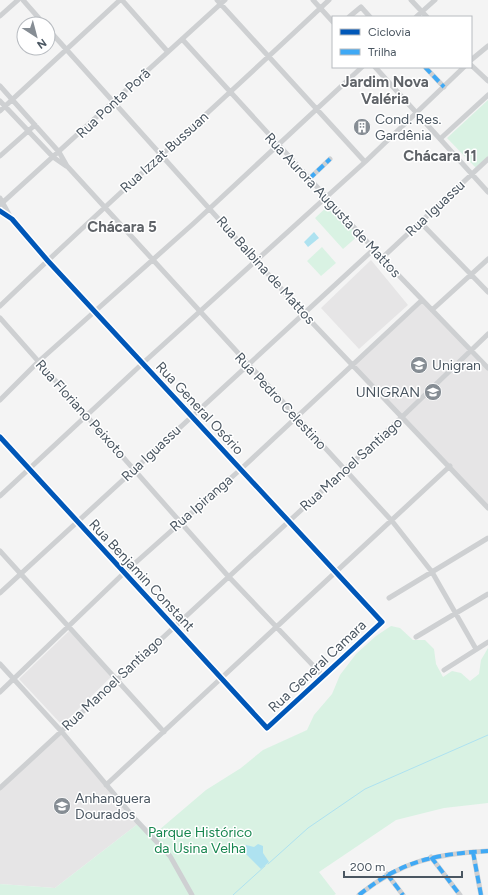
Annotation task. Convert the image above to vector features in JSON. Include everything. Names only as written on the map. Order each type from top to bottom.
[{"type":"street","points":[[0,16],[18,0]]},
{"type":"street","points":[[23,0],[37,16]]},
{"type":"street","points":[[0,110],[121,0],[168,52]]},
{"type":"street","points":[[313,0],[332,21]]},
{"type":"street","name":"Rua Izzat Bussuan","points":[[0,306],[161,155],[269,58],[329,0]]},
{"type":"street","points":[[411,0],[426,16]]},
{"type":"street","points":[[417,16],[435,0]]},
{"type":"street","points":[[221,1],[269,58],[365,162]]},
{"type":"street","name":"Rua Ponta Porã","points":[[1,202],[114,103],[221,1]]},
{"type":"street","points":[[350,16],[361,7],[369,16]]},
{"type":"street","name":"Rua Balbina de Mattos","points":[[56,38],[258,260],[304,313],[352,365],[403,416],[488,508]]},
{"type":"street","name":"Rua Aurora Augusta de Mattos","points":[[182,39],[382,258],[488,368]]},
{"type":"street","points":[[472,59],[487,47]]},
{"type":"street","points":[[472,66],[488,81]]},
{"type":"street","points":[[0,400],[38,362],[210,208],[361,68]]},
{"type":"street","points":[[376,68],[471,175],[488,192]]},
{"type":"street","points":[[426,68],[444,87]]},
{"type":"street","points":[[0,496],[30,470],[143,363],[365,162],[463,68]]},
{"type":"street","name":"Rua Pedro Celestino","points":[[0,86],[59,152],[67,166],[392,521],[432,572],[476,649]]},
{"type":"street","points":[[440,140],[488,95]]},
{"type":"street","name":"Rua Pedro Celestino","points":[[0,101],[27,132],[53,158],[67,166]]},
{"type":"street","points":[[0,156],[35,125]]},
{"type":"street","points":[[309,178],[330,159]]},
{"type":"street","name":"Rua Iguassu","points":[[382,258],[488,159]]},
{"type":"street","name":"Rua General Osório","points":[[1,202],[12,219],[48,261],[382,622]]},
{"type":"street","name":"Rua General Osório","points":[[0,211],[12,219]]},
{"type":"street","points":[[420,222],[488,292]]},
{"type":"street","name":"Rua Iguassu","points":[[0,593],[247,364],[374,249]]},
{"type":"street","points":[[432,310],[488,259]]},
{"type":"street","name":"Rua Ipiranga","points":[[0,692],[125,572],[180,521],[241,469],[422,300]]},
{"type":"street","name":"Rua Floriano Peixoto","points":[[0,318],[228,576],[324,677]]},
{"type":"street","name":"Rua Manoel Santiago","points":[[0,788],[173,626],[403,416],[488,334]]},
{"type":"street","name":"Rua Benjamin Constant","points":[[0,437],[173,626],[223,678],[267,728]]},
{"type":"street","points":[[106,785],[450,466]]},
{"type":"street","points":[[389,598],[488,538]]},
{"type":"street","points":[[0,552],[164,732]]},
{"type":"street","points":[[416,637],[488,594]]},
{"type":"street","name":"Rua General Camara","points":[[267,728],[382,622]]},
{"type":"street","points":[[444,670],[488,642]]},
{"type":"street","points":[[0,664],[61,731],[106,785],[170,856],[192,895]]},
{"type":"street","points":[[359,895],[387,874],[408,864],[430,858],[488,851]]},
{"type":"street","points":[[473,852],[481,895]]},
{"type":"street","points":[[430,858],[460,895]]},
{"type":"street","points":[[387,874],[403,895]]},
{"type":"shaded area","points":[[371,260],[408,305],[359,349],[321,308]]},
{"type":"shaded area","name":"UNIGRAN","points":[[422,300],[488,368],[488,508],[352,365]]},
{"type":"shaded area","points":[[69,631],[112,676],[62,725],[19,679]]},
{"type":"shaded area","name":"Anhanguera Dourados","points":[[62,732],[139,823],[55,888],[0,884],[0,790]]},
{"type":"green space","points":[[488,100],[488,156],[476,168],[447,138]]},
{"type":"green space","points":[[330,204],[359,235],[343,249],[315,218]]},
{"type":"green space","points":[[322,247],[336,263],[321,276],[307,261]]},
{"type":"green space","name":"Parque Histórico da Usina Velha","points":[[391,626],[400,628],[413,640],[425,640],[434,649],[436,664],[443,677],[452,671],[461,673],[470,681],[479,674],[481,660],[488,648],[488,803],[444,808],[396,820],[319,872],[336,894],[334,895],[0,895],[0,884],[55,888],[139,823],[152,836],[206,790],[241,768],[263,750],[307,730],[314,715],[332,694],[340,675],[356,654],[376,636]]},
{"type":"water","points":[[314,232],[319,238],[308,247],[304,242]]},
{"type":"water","points":[[258,844],[263,846],[263,853],[269,862],[261,869],[246,854],[244,849],[246,845],[254,847]]},
{"type":"waterway","points":[[268,864],[308,828],[365,789],[488,735]]},
{"type":"waterway","points":[[233,895],[265,866]]},
{"type":"marked path","points":[[426,68],[444,87]]},
{"type":"marked path","points":[[309,179],[330,159]]},
{"type":"marked path","points":[[359,895],[374,883],[389,874],[419,861],[451,854],[488,851]]},
{"type":"marked path","points":[[473,852],[481,895]]},
{"type":"marked path","points":[[431,857],[460,895]]},
{"type":"marked path","points":[[387,874],[403,895]]},
{"type":"cycle path","points":[[0,211],[12,219],[48,261],[382,622],[267,728],[0,437]]},
{"type":"place","name":"Cond. Res. Gardênia","points":[[362,127]]},
{"type":"place","name":"Unigran","points":[[419,365]]},
{"type":"place","name":"UNIGRAN","points":[[433,392]]},
{"type":"place","name":"Anhanguera Dourados","points":[[62,806]]},
{"type":"district","name":"Jardim Nova Valéria","points":[[385,90]]},
{"type":"district","name":"Chácara 11","points":[[440,156]]},
{"type":"district","name":"Chácara 5","points":[[122,227]]}]
